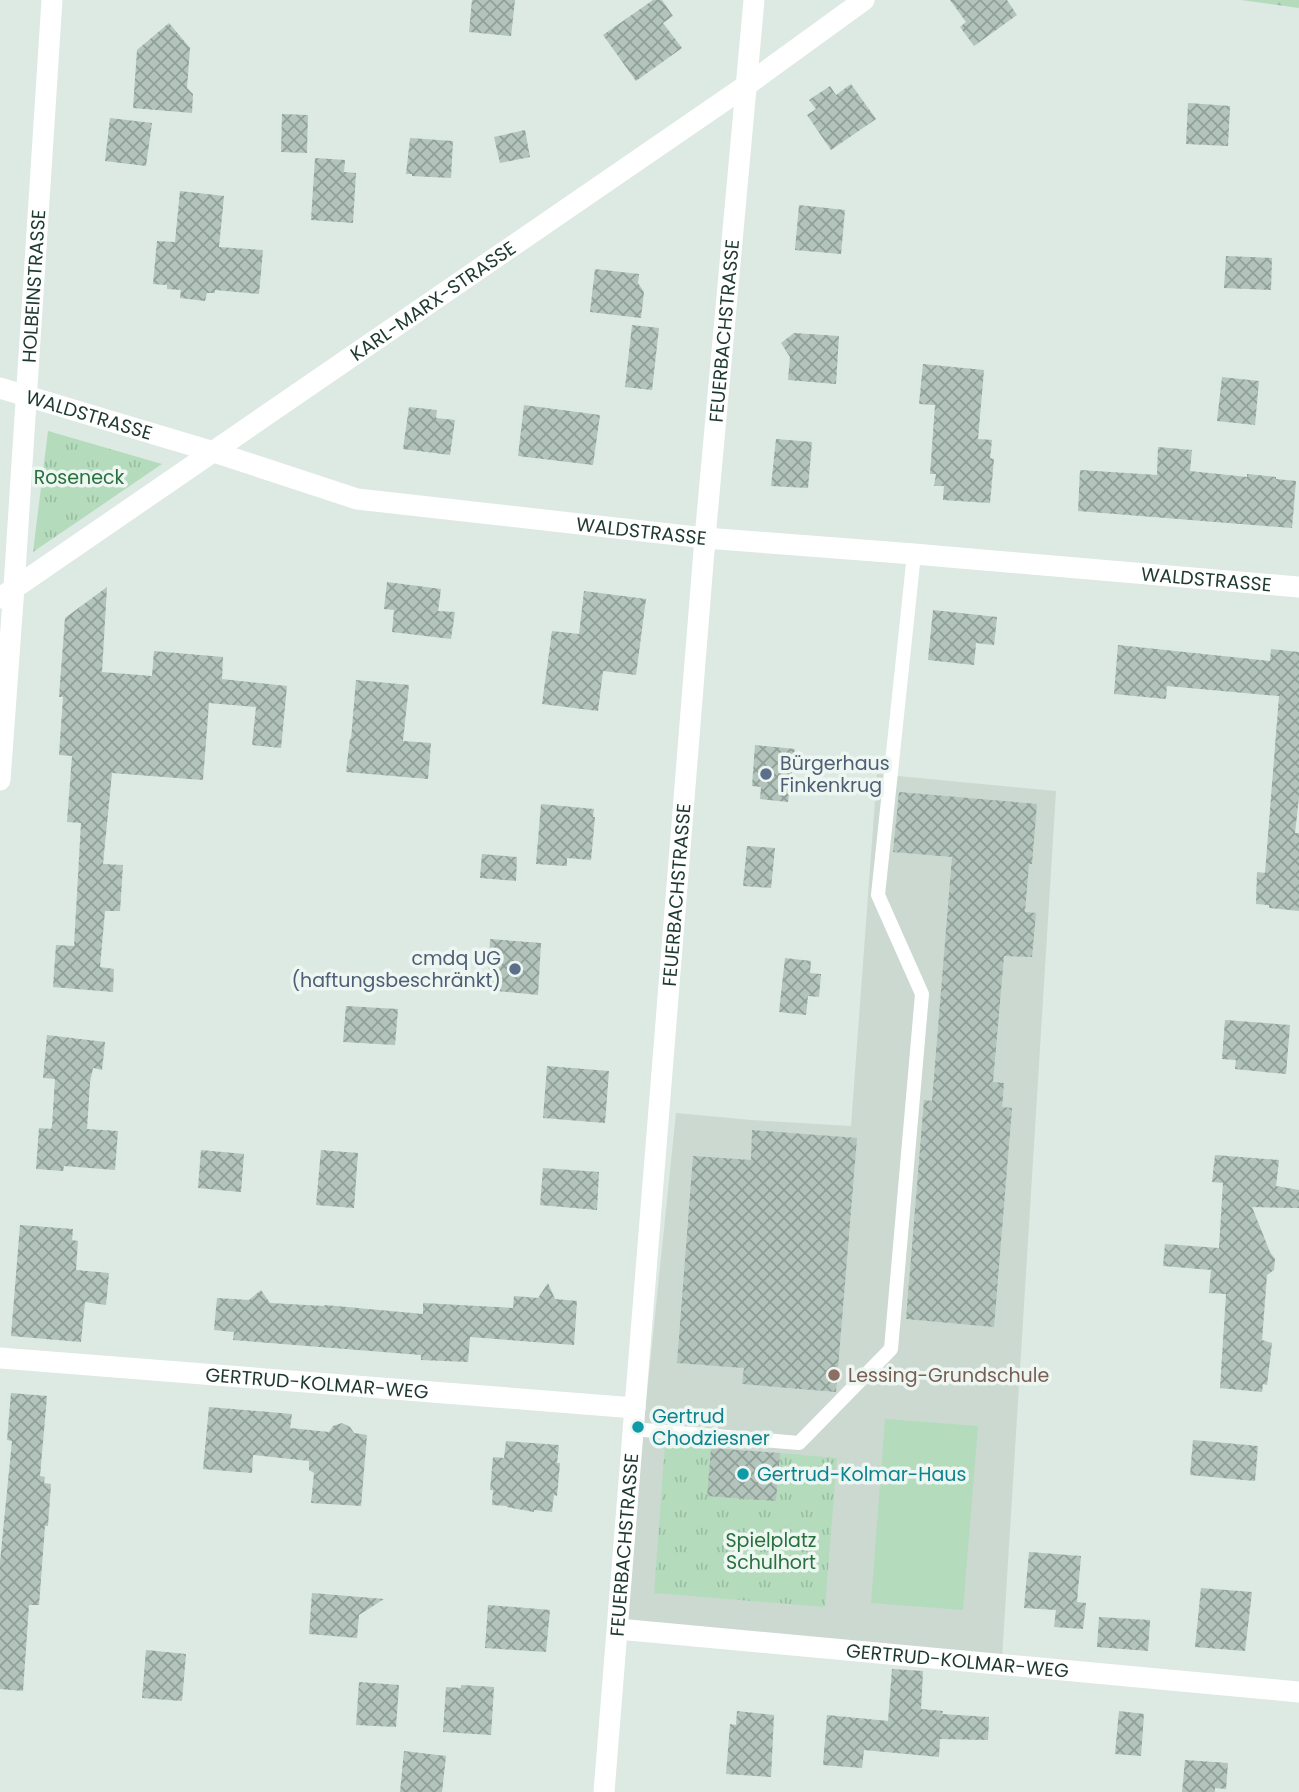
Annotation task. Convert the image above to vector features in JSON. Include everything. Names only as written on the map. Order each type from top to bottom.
[{"type":"street","name":"HOLBEINSTRASSE","points":[[0,780],[7,593],[27,396],[52,0]]},
{"type":"street","name":"FEUERBACHSTRASSE","points":[[604,1792],[705,538],[754,0]]},
{"type":"street","name":"KARL-MARX-STRASSE","points":[[7,593],[747,85],[864,0]]},
{"type":"street","name":"WALDSTRASSE","points":[[0,388],[357,499],[705,538],[1299,587]]},
{"type":"street","name":"GERTRUD-KOLMAR-WEG","points":[[0,1358],[634,1418]]},
{"type":"street","name":"GERTRUD-KOLMAR-WEG","points":[[618,1629],[1299,1692]]},
{"type":"lane","points":[[634,1418],[799,1443],[891,1349],[922,994],[878,895],[914,554]]},
{"type":"shaded area","name":"Lessing-Grundschule","points":[[877,774],[1056,791],[1002,1658],[623,1625],[676,1113],[851,1126]]},
{"type":"green space","points":[[1241,0],[1299,0],[1299,8]]},
{"type":"green space","name":"Roseneck","points":[[48,431],[162,464],[33,552]]},
{"type":"green space","points":[[885,1419],[978,1426],[963,1610],[871,1603]]},
{"type":"green space","name":"Spielplatz Schulhort","points":[[665,1444],[711,1448],[707,1495],[780,1453],[837,1458],[825,1607],[654,1593]]},
{"type":"building","points":[[472,0],[515,0],[511,36],[469,32]]},
{"type":"building","points":[[653,0],[662,0],[673,16],[663,23],[682,48],[636,81],[603,35]]},
{"type":"building","points":[[950,0],[1007,0],[1017,15],[974,46],[960,27],[966,22]]},
{"type":"building","points":[[169,23],[190,48],[187,88],[193,94],[192,113],[133,108],[137,50]]},
{"type":"building","points":[[851,84],[876,119],[831,150],[807,115],[816,109],[809,100],[830,86],[836,95]]},
{"type":"building","points":[[1188,103],[1230,106],[1228,146],[1186,144]]},
{"type":"building","points":[[282,114],[308,115],[307,153],[281,152]]},
{"type":"building","points":[[110,118],[152,123],[146,166],[105,161]]},
{"type":"building","points":[[525,130],[530,157],[500,163],[494,137]]},
{"type":"building","points":[[410,138],[453,141],[451,178],[406,174]]},
{"type":"building","points":[[315,158],[345,160],[344,172],[356,173],[353,223],[311,220]]},
{"type":"building","points":[[180,191],[224,196],[219,247],[263,250],[259,294],[215,290],[215,293],[207,293],[205,301],[180,298],[181,290],[153,284],[157,241],[175,242]]},
{"type":"building","points":[[799,205],[845,210],[841,254],[795,250]]},
{"type":"building","points":[[1226,256],[1272,258],[1271,290],[1224,288]]},
{"type":"building","points":[[595,269],[639,274],[638,283],[644,292],[641,318],[590,312]]},
{"type":"building","points":[[632,325],[659,328],[652,390],[625,387]]},
{"type":"building","points":[[794,333],[839,336],[836,384],[788,380],[790,357],[781,343]]},
{"type":"building","points":[[923,364],[984,370],[978,439],[992,440],[990,458],[994,459],[990,503],[943,500],[944,486],[934,486],[936,474],[930,474],[935,405],[919,404]]},
{"type":"building","points":[[1222,377],[1259,381],[1255,425],[1217,421]]},
{"type":"building","points":[[524,405],[600,415],[593,465],[518,456]]},
{"type":"building","points":[[409,407],[437,410],[436,418],[455,420],[450,455],[403,449]]},
{"type":"building","points":[[776,439],[812,442],[808,488],[771,486]]},
{"type":"building","points":[[1158,447],[1192,450],[1190,471],[1247,477],[1247,474],[1296,481],[1292,528],[1078,511],[1080,470],[1157,475]]},
{"type":"building","points":[[387,582],[441,589],[438,611],[455,612],[451,639],[392,632],[394,610],[384,609]]},
{"type":"building","points":[[107,587],[102,672],[152,676],[154,651],[223,657],[222,679],[287,686],[281,748],[252,745],[256,707],[209,703],[203,780],[112,773],[103,864],[123,865],[120,911],[105,911],[100,967],[114,969],[113,992],[53,987],[56,945],[74,946],[81,823],[67,822],[72,756],[59,755],[63,697],[59,697],[65,618]]},
{"type":"building","points":[[584,591],[646,599],[636,675],[603,671],[598,711],[542,704],[552,631],[579,634]]},
{"type":"building","points":[[933,610],[997,617],[994,645],[976,643],[974,665],[928,660]]},
{"type":"building","points":[[1118,645],[1270,661],[1271,649],[1299,652],[1299,797],[1295,833],[1299,833],[1299,911],[1256,904],[1257,872],[1265,873],[1279,696],[1167,686],[1166,699],[1114,694]]},
{"type":"building","points":[[356,680],[409,685],[403,741],[431,743],[428,779],[346,772]]},
{"type":"building","name":"Bürgerhaus Finkenkrug","points":[[755,745],[795,749],[788,802],[760,799],[761,787],[752,786]]},
{"type":"building","points":[[899,792],[1037,804],[1025,912],[1036,913],[1032,957],[1004,956],[993,1082],[1004,1083],[1002,1107],[1012,1108],[994,1327],[906,1319],[924,1100],[932,1101],[952,857],[893,852]]},
{"type":"building","points":[[541,804],[594,809],[591,860],[567,858],[567,866],[536,864]]},
{"type":"building","points":[[747,846],[775,848],[771,888],[743,886]]},
{"type":"building","points":[[482,854],[517,857],[516,881],[480,878]]},
{"type":"building","points":[[490,939],[541,943],[538,995],[497,991],[497,987],[488,986]]},
{"type":"building","points":[[785,958],[811,961],[810,973],[821,974],[819,997],[808,996],[806,1015],[779,1012]]},
{"type":"building","points":[[346,1006],[398,1009],[395,1045],[343,1042]]},
{"type":"building","points":[[1225,1020],[1290,1025],[1286,1074],[1235,1069],[1236,1060],[1222,1059]]},
{"type":"building","points":[[47,1035],[105,1042],[102,1070],[93,1068],[90,1082],[87,1129],[118,1131],[115,1170],[64,1166],[63,1171],[36,1169],[39,1128],[51,1129],[52,1126],[55,1079],[43,1078]]},
{"type":"building","points":[[547,1066],[609,1071],[605,1123],[543,1118]]},
{"type":"building","points":[[752,1130],[857,1138],[836,1392],[742,1384],[744,1368],[677,1363],[693,1156],[751,1160]]},
{"type":"building","points":[[201,1150],[244,1154],[241,1192],[198,1188]]},
{"type":"building","points":[[321,1150],[358,1153],[354,1208],[316,1205]]},
{"type":"building","points":[[1215,1155],[1279,1160],[1276,1186],[1299,1190],[1299,1208],[1252,1207],[1275,1259],[1274,1270],[1267,1275],[1262,1340],[1272,1343],[1267,1385],[1263,1384],[1262,1392],[1220,1388],[1226,1294],[1209,1293],[1211,1270],[1163,1266],[1165,1244],[1219,1248],[1223,1183],[1212,1182]]},
{"type":"building","points":[[543,1168],[599,1172],[597,1210],[540,1205]]},
{"type":"building","points":[[20,1225],[73,1229],[72,1240],[78,1241],[76,1270],[109,1273],[106,1305],[85,1302],[81,1342],[11,1336]]},
{"type":"building","points":[[548,1283],[555,1299],[577,1301],[574,1345],[470,1337],[468,1362],[421,1360],[421,1355],[233,1340],[234,1332],[214,1330],[217,1298],[249,1300],[261,1290],[270,1303],[423,1314],[423,1303],[513,1308],[514,1296],[538,1298]]},
{"type":"building","points":[[11,1393],[47,1396],[40,1476],[45,1477],[44,1483],[51,1484],[39,1605],[29,1605],[23,1691],[0,1689],[0,1562],[12,1441],[7,1440]]},
{"type":"building","points":[[209,1407],[292,1414],[290,1428],[329,1432],[333,1426],[342,1423],[354,1433],[367,1435],[361,1506],[311,1503],[314,1473],[309,1470],[309,1461],[253,1455],[252,1473],[203,1469]]},
{"type":"building","points":[[1193,1440],[1258,1446],[1255,1481],[1190,1475]]},
{"type":"building","points":[[506,1441],[559,1445],[557,1496],[554,1495],[552,1512],[492,1505],[493,1490],[490,1490],[493,1457],[504,1458]]},
{"type":"building","name":"Gertrud-Kolmar-Haus","points":[[711,1448],[780,1453],[776,1501],[707,1496]]},
{"type":"building","points":[[1029,1552],[1081,1556],[1077,1602],[1086,1603],[1083,1629],[1054,1627],[1056,1610],[1024,1608]]},
{"type":"building","points":[[1201,1588],[1252,1592],[1245,1651],[1195,1647]]},
{"type":"building","points":[[312,1593],[384,1599],[359,1615],[357,1638],[309,1634]]},
{"type":"building","points":[[488,1605],[550,1610],[546,1652],[485,1648]]},
{"type":"building","points":[[1099,1617],[1150,1620],[1148,1651],[1097,1647]]},
{"type":"building","points":[[146,1650],[186,1654],[182,1701],[142,1698]]},
{"type":"building","points":[[892,1669],[923,1671],[921,1709],[943,1711],[942,1714],[989,1717],[988,1740],[940,1739],[939,1757],[864,1750],[862,1768],[823,1765],[827,1715],[888,1721]]},
{"type":"building","points":[[359,1682],[399,1685],[396,1727],[356,1725]]},
{"type":"building","points":[[461,1685],[494,1687],[491,1735],[443,1732],[446,1687],[461,1688]]},
{"type":"building","points":[[737,1711],[774,1715],[771,1777],[726,1774],[730,1724],[736,1725]]},
{"type":"building","points":[[1119,1711],[1144,1714],[1141,1756],[1115,1754]]},
{"type":"building","points":[[404,1751],[446,1756],[442,1792],[400,1792]]},
{"type":"building","points":[[1185,1760],[1228,1763],[1226,1789],[1215,1788],[1215,1792],[1182,1792]]},
{"type":"place","name":"Bürgerhaus Finkenkrug","points":[[766,774]]},
{"type":"place","name":"cmdq UG (haftungsbeschränkt)","points":[[515,969]]},
{"type":"place","name":"Lessing-Grundschule","points":[[834,1375]]},
{"type":"place","name":"Gertrud Chodziesner","points":[[638,1427]]},
{"type":"place","name":"Gertrud-Kolmar-Haus","points":[[743,1474]]}]
